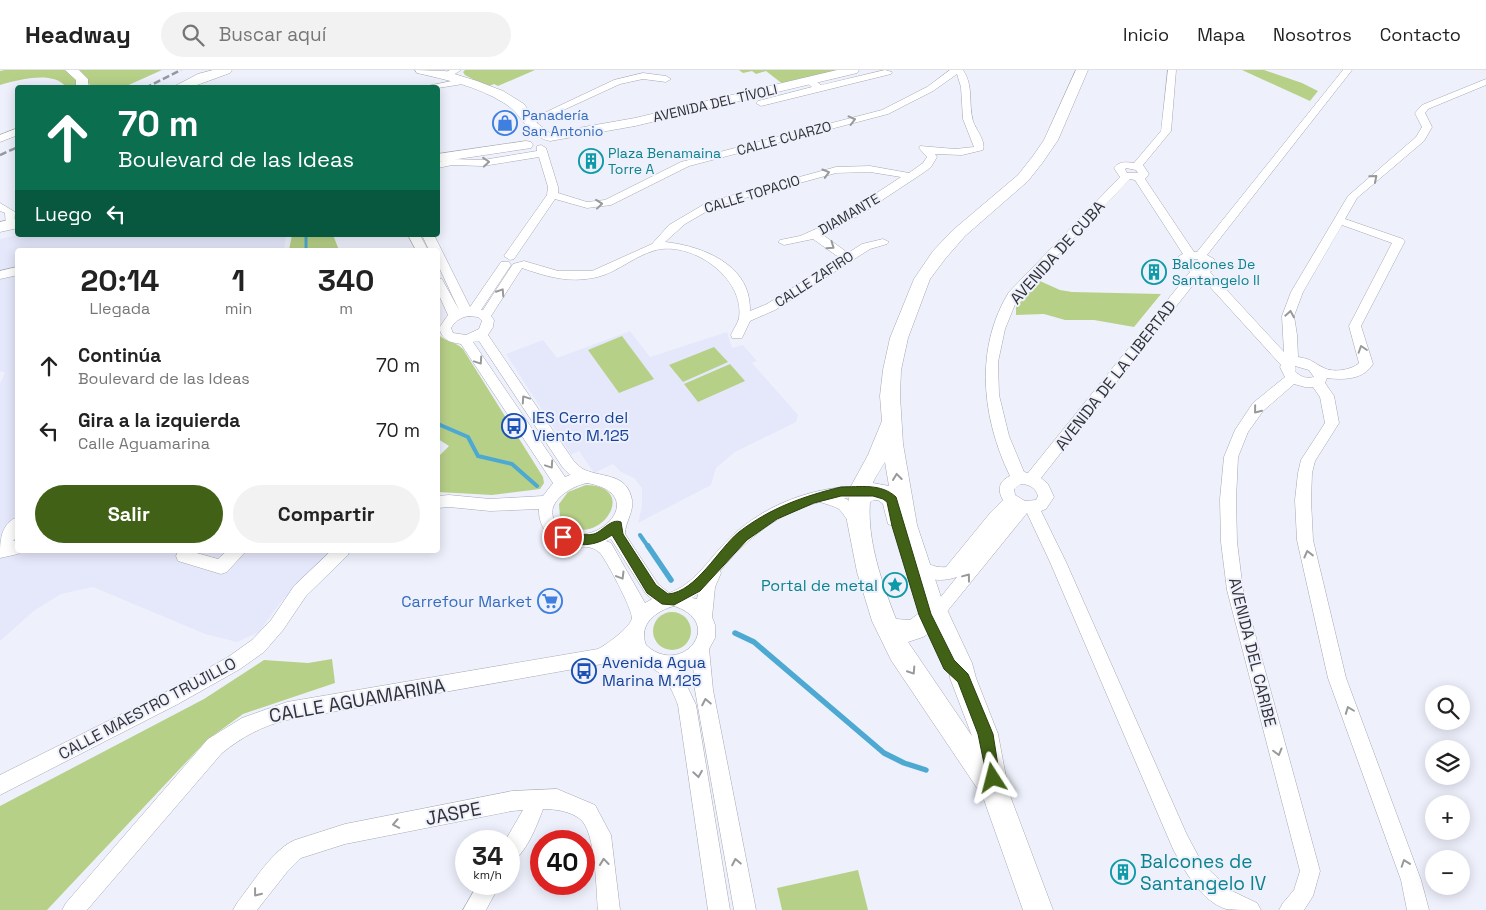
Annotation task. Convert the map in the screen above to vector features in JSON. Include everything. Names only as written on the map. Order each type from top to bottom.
[{"type":"street","points":[[71,70],[82,79],[82,85]]},
{"type":"street","points":[[184,85],[203,76],[226,70]]},
{"type":"street","points":[[422,70],[452,72],[466,81],[505,98],[525,113],[529,134]]},
{"type":"street","name":"AVENIDA DEL TÍVOLI","points":[[529,134],[546,143],[577,133],[814,84],[853,70]]},
{"type":"street","name":"DIAMANTE","points":[[784,242],[799,241],[839,223],[927,165],[932,157],[926,150],[975,152],[979,148],[976,134],[969,122],[963,74],[957,70]]},
{"type":"street","name":"CALLE CUARZO","points":[[552,195],[587,205],[607,203],[685,164],[885,112],[930,89],[957,70]]},
{"type":"street","points":[[914,567],[898,484],[890,421],[892,370],[899,338],[922,279],[939,255],[959,233],[1023,178],[1052,140],[1082,70]]},
{"type":"street","points":[[1133,177],[1142,176],[1144,172],[1136,166],[1166,131],[1172,70]]},
{"type":"street","points":[[1133,177],[1195,255],[1207,259],[1211,264],[1209,269],[1199,271],[1189,268],[1183,259],[1195,255],[1275,164],[1348,70]]},
{"type":"street","points":[[761,103],[814,84],[888,72]]},
{"type":"street","points":[[440,158],[502,148],[617,82],[643,76],[666,79]]},
{"type":"street","points":[[440,85],[466,81]]},
{"type":"street","points":[[1291,368],[1291,335],[1288,316],[1297,292],[1353,196],[1420,139],[1427,127],[1420,113],[1425,107],[1486,82]]},
{"type":"street","points":[[0,139],[15,132]]},
{"type":"street","points":[[440,165],[452,162],[483,163],[546,143],[553,187],[552,195],[525,234],[517,262],[470,314],[446,324],[446,332],[453,338],[465,340],[481,334],[488,325],[470,314],[440,284]]},
{"type":"street","name":"AVENIDA DE CUBA","points":[[1025,478],[1010,458],[993,407],[990,379],[992,348],[1002,317],[1013,296],[1133,177],[1120,173],[1119,168],[1125,165],[1136,166]]},
{"type":"street","name":"CALLE TOPACIO","points":[[517,262],[558,275],[592,275],[614,268],[657,246],[661,238],[695,212],[712,204],[836,170],[870,169],[910,176]]},
{"type":"street","points":[[0,206],[10,212],[9,225]]},
{"type":"street","points":[[1199,271],[1306,383],[1318,377],[1351,373],[1364,367],[1366,364],[1362,345],[1354,331],[1355,326],[1399,241],[1339,220]]},
{"type":"street","points":[[814,234],[848,258]]},
{"type":"street","name":"CALLE ZAFIRO","points":[[745,318],[771,307],[866,246],[884,242]]},
{"type":"street","points":[[657,246],[685,248],[710,259],[726,270],[740,286],[745,318],[737,336]]},
{"type":"street","points":[[440,258],[470,314]]},
{"type":"street","points":[[470,314],[488,290],[517,262]]},
{"type":"street","name":"AVENIDA DE LA LIBERTAD","points":[[1025,478],[1199,271]]},
{"type":"street","points":[[0,275],[15,273]]},
{"type":"street","points":[[458,294],[478,296],[488,290]]},
{"type":"street","points":[[481,334],[568,464],[577,473],[586,477],[607,480],[622,491],[626,508],[617,525],[592,540],[572,540],[556,533],[546,518],[548,502],[559,488],[572,480],[586,477]]},
{"type":"street","points":[[465,340],[557,477],[560,483],[559,488]]},
{"type":"street","points":[[1291,368],[1307,363],[1318,377],[1328,396],[1332,423],[1308,460],[1305,473],[1303,500],[1305,540],[1337,678],[1411,880],[1418,910]]},
{"type":"street","name":"AVENIDA DEL CARIBE","points":[[1290,910],[1303,896],[1310,871],[1235,590],[1229,542],[1228,499],[1231,456],[1242,430],[1258,407],[1291,368]]},
{"type":"street","points":[[890,421],[877,459],[862,481],[861,501],[868,572],[877,603],[900,652],[995,793]]},
{"type":"street","points":[[914,567],[935,575],[944,576],[952,572],[996,516],[1022,506],[1041,505],[1046,497],[1042,487],[1025,478],[1013,479],[1006,486],[1006,491],[1022,506],[1058,562],[1180,842],[1195,870],[1224,897],[1250,910]]},
{"type":"street","points":[[638,623],[646,610],[695,588],[716,567],[729,549],[758,524],[789,507],[841,492],[861,501]]},
{"type":"street","points":[[820,497],[843,504],[861,501],[882,493],[892,500],[914,567],[939,618],[949,664],[963,678],[986,734],[995,793],[1038,910]]},
{"type":"street","points":[[440,502],[490,504],[548,502]]},
{"type":"street","points":[[888,628],[897,632],[915,630],[939,618],[1022,506]]},
{"type":"street","points":[[617,525],[617,535],[652,589],[670,600],[692,604],[704,616]]},
{"type":"street","points":[[0,549],[15,527]]},
{"type":"street","points":[[592,540],[605,548],[637,604],[637,644],[654,660],[671,671],[687,705],[719,910]]},
{"type":"street","points":[[0,549],[15,547]]},
{"type":"street","points":[[184,556],[221,567],[236,553]]},
{"type":"street","name":"CALLE MAESTRO TRUJILLO","points":[[0,785],[172,698],[234,663],[258,646],[277,625],[300,591],[339,553]]},
{"type":"street","points":[[716,567],[707,587],[704,616],[708,632],[701,650],[704,690],[745,910]]},
{"type":"street","name":"CALLE AGUAMARINA","points":[[602,656],[614,649],[638,623]]},
{"type":"street","points":[[654,660],[680,663],[688,660],[701,650]]},
{"type":"street","name":"CALLE AGUAMARINA","points":[[73,910],[215,746],[237,729],[258,718],[602,656],[654,660]]},
{"type":"street","name":"JASPE","points":[[244,910],[280,865],[295,850],[345,834],[512,801],[557,799],[588,812],[601,835],[609,910]]},
{"type":"street","points":[[520,835],[528,822],[537,800]]},
{"type":"street","points":[[474,910],[483,895]]},
{"type":"shaded area","points":[[15,235],[15,237],[286,237],[284,248],[15,248],[15,553],[327,553],[280,603],[259,632],[237,642],[205,634],[93,587],[61,594],[35,610],[0,641],[0,383],[5,373],[0,371],[0,239]]},
{"type":"shaded area","points":[[630,331],[650,357],[727,332],[732,348],[743,345],[757,361],[752,363],[798,415],[796,422],[735,452],[716,468],[711,485],[638,523],[642,506],[642,488],[634,478],[621,472],[613,464],[594,473],[579,451],[571,455],[506,354],[543,340],[557,358]]},
{"type":"green space","points":[[64,70],[78,80],[79,85],[64,85],[53,79],[35,78],[0,85],[0,71]]},
{"type":"green space","points":[[76,70],[162,70],[129,85],[90,85]]},
{"type":"green space","points":[[465,70],[535,70],[498,86],[494,84],[487,87],[465,75],[463,72]]},
{"type":"green space","points":[[739,70],[844,70],[784,85],[766,71],[756,74],[752,71],[743,73]]},
{"type":"green space","points":[[1242,70],[1264,70],[1302,83],[1318,91],[1310,101]]},
{"type":"green space","points":[[292,237],[334,237],[338,248],[289,248]]},
{"type":"green space","points":[[1040,281],[1060,290],[1072,292],[1161,294],[1134,327],[1094,320],[1065,320],[1044,314],[1016,315],[1016,307]]},
{"type":"green space","points":[[440,336],[463,349],[543,477],[544,483],[540,489],[492,495],[440,492],[440,455],[449,446],[440,440]]},
{"type":"green space","points":[[622,336],[654,379],[619,393],[588,350]]},
{"type":"green space","points":[[714,347],[728,362],[683,382],[669,365]]},
{"type":"green space","points":[[730,364],[745,381],[698,402],[684,384]]},
{"type":"green space","points":[[586,485],[603,489],[611,496],[612,507],[607,517],[598,525],[586,530],[573,528],[560,518],[559,504],[568,492]]},
{"type":"green space","points":[[672,612],[685,618],[691,631],[685,644],[672,650],[659,644],[653,631],[659,618]]},
{"type":"green space","points":[[332,659],[335,683],[243,714],[207,740],[47,910],[0,910],[0,806],[204,699],[264,660],[308,663]]},
{"type":"green space","points":[[858,870],[868,910],[782,910],[777,888]]},
{"type":"waterway","points":[[306,237],[306,248]]},
{"type":"waterway","points":[[440,425],[468,437],[478,456],[512,464],[537,486]]},
{"type":"waterway","points":[[640,535],[649,548]]},
{"type":"waterway","points":[[648,546],[671,580]]},
{"type":"waterway","points":[[735,633],[754,642],[884,753],[904,763],[926,770]]},
{"type":"railway","points":[[151,85],[181,70]]},
{"type":"railway","points":[[0,155],[15,148]]},
{"type":"place","name":"Panadería San Antonio","points":[[505,123]]},
{"type":"place","name":"Plaza Benamaina Torre A","points":[[591,161]]},
{"type":"place","name":"Balcones De Santangelo II","points":[[1154,272]]},
{"type":"place","name":"IES Cerro del Viento M.125","points":[[514,426]]},
{"type":"place","name":"Portal de metal","points":[[895,585]]},
{"type":"place","name":"Carrefour Market","points":[[550,601]]},
{"type":"place","name":"Avenida Agua Marina M.125","points":[[584,671]]},
{"type":"place","name":"Balcones de Santangelo IV","points":[[1123,872]]},
{"type":"route","points":[[563,537],[572,540],[592,540],[610,531],[617,525],[617,535],[652,589],[666,600],[674,599],[686,595],[695,588],[742,536],[758,524],[789,507],[841,492],[873,491],[887,495],[892,500],[894,506],[898,526],[925,615],[949,664],[963,678],[986,734],[993,778]]}]
